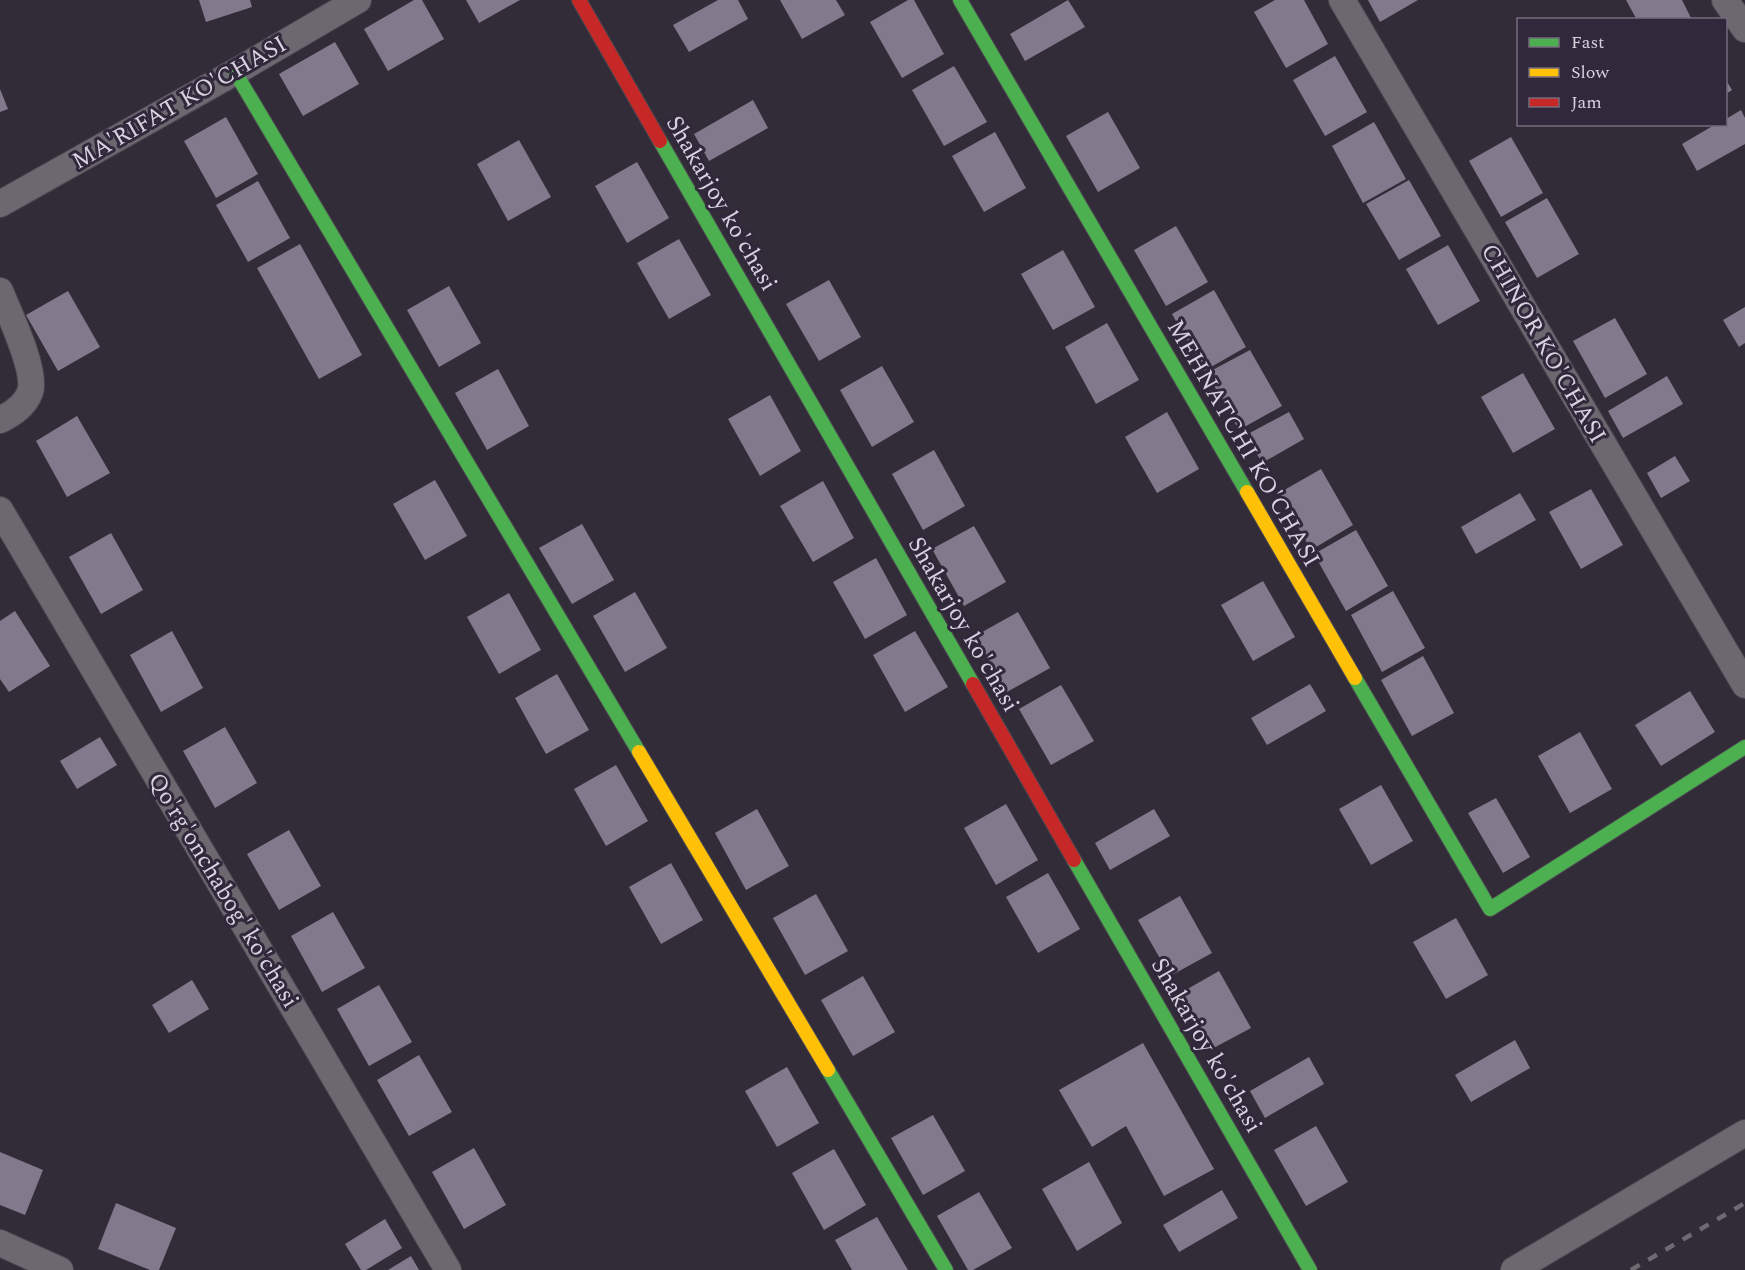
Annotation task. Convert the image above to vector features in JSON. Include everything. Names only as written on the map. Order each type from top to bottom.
[{"type":"street","name":"MA'RIFAT KO'CHASI","points":[[0,204],[358,0]]},
{"type":"street","name":"Shakarjoy ko'chasi","points":[[579,0],[1310,1270]]},
{"type":"street","name":"MEHNATCHI KO'CHASI","points":[[960,0],[1490,909],[1745,747]]},
{"type":"street","name":"CHINOR KO'CHASI","points":[[1342,0],[1745,685]]},
{"type":"street","points":[[1725,0],[1745,29]]},
{"type":"street","points":[[234,72],[946,1270]]},
{"type":"street","points":[[0,291],[32,373],[30,393],[16,412],[0,420]]},
{"type":"street","name":"Qo'rg'onchabog' ko'chasi","points":[[0,510],[448,1270]]},
{"type":"street","points":[[1514,1270],[1745,1133]]},
{"type":"street","points":[[0,1243],[60,1270]]},
{"type":"building","points":[[199,0],[250,0],[252,7],[206,22]]},
{"type":"building","points":[[414,0],[422,0],[444,39],[388,71],[364,29]]},
{"type":"building","points":[[466,0],[520,0],[479,23]]},
{"type":"building","points":[[718,0],[738,0],[748,19],[689,52],[673,25]]},
{"type":"building","points":[[780,0],[836,0],[845,15],[802,39]]},
{"type":"building","points":[[908,0],[914,0],[944,54],[902,78],[870,22]]},
{"type":"building","points":[[1068,0],[1085,27],[1025,61],[1010,34]]},
{"type":"building","points":[[1275,0],[1304,0],[1328,44],[1286,68],[1254,12]]},
{"type":"building","points":[[1368,0],[1418,0],[1380,22]]},
{"type":"building","points":[[1626,0],[1682,0],[1691,18],[1636,18]]},
{"type":"building","points":[[335,42],[359,84],[303,116],[279,74]]},
{"type":"building","points":[[1335,56],[1367,112],[1325,136],[1293,80]]},
{"type":"building","points":[[954,66],[987,122],[944,146],[912,90]]},
{"type":"building","points":[[1727,82],[1732,90],[1727,93]]},
{"type":"building","points":[[0,89],[8,109],[0,112]]},
{"type":"building","points":[[753,100],[768,128],[709,161],[694,134]]},
{"type":"building","points":[[1741,110],[1745,118],[1745,144],[1697,171],[1682,144],[1713,126],[1727,126],[1727,118]]},
{"type":"building","points":[[1108,112],[1140,168],[1098,192],[1066,136]]},
{"type":"building","points":[[226,117],[258,174],[216,198],[184,141]]},
{"type":"building","points":[[1374,122],[1406,179],[1363,203],[1332,146]]},
{"type":"building","points":[[995,132],[1026,188],[984,212],[952,156]]},
{"type":"building","points":[[1511,137],[1543,193],[1501,217],[1469,161]]},
{"type":"building","points":[[519,140],[551,197],[508,221],[477,164]]},
{"type":"building","points":[[637,162],[669,218],[627,243],[595,186]]},
{"type":"building","points":[[1409,180],[1441,236],[1399,260],[1366,204]]},
{"type":"building","points":[[258,181],[290,238],[248,262],[216,205]]},
{"type":"building","points":[[1547,198],[1579,254],[1537,278],[1505,222]]},
{"type":"building","points":[[1176,226],[1208,282],[1166,306],[1134,250]]},
{"type":"building","points":[[679,239],[711,295],[669,319],[637,263]]},
{"type":"building","points":[[300,244],[362,355],[319,379],[257,268]]},
{"type":"building","points":[[1448,245],[1480,301],[1438,325],[1406,269]]},
{"type":"building","points":[[1063,250],[1095,307],[1053,330],[1021,274]]},
{"type":"building","points":[[829,280],[861,337],[819,361],[786,304]]},
{"type":"building","points":[[449,286],[481,343],[439,367],[407,310]]},
{"type":"building","points":[[1214,290],[1246,347],[1204,371],[1172,314]]},
{"type":"building","points":[[68,291],[100,347],[58,371],[26,315]]},
{"type":"building","points":[[1745,307],[1745,343],[1739,347],[1723,320]]},
{"type":"building","points":[[1615,318],[1647,374],[1605,398],[1573,341]]},
{"type":"building","points":[[1107,323],[1139,380],[1096,404],[1065,347]]},
{"type":"building","points":[[1250,350],[1282,406],[1239,430],[1207,373]]},
{"type":"building","points":[[882,366],[914,422],[872,447],[840,390]]},
{"type":"building","points":[[498,369],[529,426],[487,450],[455,393]]},
{"type":"building","points":[[1523,373],[1555,429],[1513,453],[1481,397]]},
{"type":"building","points":[[1667,376],[1683,404],[1623,438],[1608,411]]},
{"type":"building","points":[[770,395],[801,451],[760,476],[728,419]]},
{"type":"building","points":[[1167,412],[1199,469],[1157,493],[1125,437]]},
{"type":"building","points":[[1289,412],[1304,439],[1262,463],[1246,435]]},
{"type":"building","points":[[77,416],[110,473],[67,497],[36,441]]},
{"type":"building","points":[[934,450],[965,506],[923,530],[892,474]]},
{"type":"building","points":[[1675,456],[1690,481],[1661,498],[1647,473]]},
{"type":"building","points":[[1321,469],[1353,525],[1311,550],[1279,493]]},
{"type":"building","points":[[435,480],[467,536],[425,560],[393,504]]},
{"type":"building","points":[[823,481],[854,538],[813,562],[780,506]]},
{"type":"building","points":[[1591,489],[1623,545],[1581,569],[1549,512]]},
{"type":"building","points":[[1520,493],[1536,520],[1476,554],[1461,527]]},
{"type":"building","points":[[582,524],[614,580],[572,604],[539,548]]},
{"type":"building","points":[[974,526],[1006,582],[964,606],[932,549]]},
{"type":"building","points":[[1356,530],[1388,586],[1346,611],[1314,554]]},
{"type":"building","points":[[111,533],[143,590],[101,614],[69,557]]},
{"type":"building","points":[[876,558],[907,615],[865,639],[833,582]]},
{"type":"building","points":[[1263,581],[1295,637],[1253,661],[1221,605]]},
{"type":"building","points":[[1393,591],[1425,648],[1382,672],[1351,615]]},
{"type":"building","points":[[635,592],[667,648],[625,672],[593,616]]},
{"type":"building","points":[[509,593],[541,650],[499,674],[467,617]]},
{"type":"building","points":[[15,611],[50,666],[9,692],[0,679],[0,621]]},
{"type":"building","points":[[1018,612],[1050,668],[1007,692],[975,636]]},
{"type":"building","points":[[172,631],[203,688],[161,712],[130,655]]},
{"type":"building","points":[[915,631],[948,687],[905,712],[873,655]]},
{"type":"building","points":[[1423,656],[1454,713],[1412,736],[1381,680]]},
{"type":"building","points":[[557,674],[589,730],[546,754],[515,698]]},
{"type":"building","points":[[1310,684],[1326,711],[1267,745],[1251,718]]},
{"type":"building","points":[[1061,685],[1094,741],[1051,765],[1019,709]]},
{"type":"building","points":[[1690,691],[1715,732],[1661,766],[1635,725]]},
{"type":"building","points":[[225,727],[257,783],[215,808],[183,751]]},
{"type":"building","points":[[1580,732],[1612,789],[1570,813],[1538,756]]},
{"type":"building","points":[[100,737],[117,765],[77,789],[60,761]]},
{"type":"building","points":[[616,765],[648,821],[606,846],[574,789]]},
{"type":"building","points":[[1381,785],[1413,841],[1371,865],[1339,809]]},
{"type":"building","points":[[1496,798],[1530,857],[1503,873],[1468,813]]},
{"type":"building","points":[[1006,804],[1038,860],[996,885],[964,828]]},
{"type":"building","points":[[757,809],[789,866],[746,890],[715,833]]},
{"type":"building","points":[[1154,809],[1170,836],[1110,870],[1095,843]]},
{"type":"building","points":[[289,830],[321,886],[279,910],[247,854]]},
{"type":"building","points":[[671,863],[703,920],[661,944],[629,887]]},
{"type":"building","points":[[1048,873],[1080,929],[1038,953],[1006,897]]},
{"type":"building","points":[[816,894],[848,951],[805,975],[773,918]]},
{"type":"building","points":[[1180,896],[1212,953],[1170,976],[1138,920]]},
{"type":"building","points":[[333,912],[365,968],[322,992],[291,936]]},
{"type":"building","points":[[1456,918],[1488,975],[1446,999],[1413,942]]},
{"type":"building","points":[[1219,971],[1251,1028],[1208,1051],[1177,995]]},
{"type":"building","points":[[863,976],[895,1032],[853,1056],[821,1000]]},
{"type":"building","points":[[192,980],[209,1009],[169,1033],[152,1005]]},
{"type":"building","points":[[379,985],[412,1042],[369,1066],[337,1009]]},
{"type":"building","points":[[1515,1040],[1530,1068],[1471,1102],[1455,1075]]},
{"type":"building","points":[[1143,1043],[1214,1169],[1164,1196],[1126,1126],[1092,1147],[1059,1090]]},
{"type":"building","points":[[419,1055],[452,1112],[409,1136],[377,1080]]},
{"type":"building","points":[[1309,1057],[1324,1084],[1265,1118],[1250,1091]]},
{"type":"building","points":[[787,1067],[819,1123],[777,1147],[745,1091]]},
{"type":"building","points":[[933,1115],[965,1171],[923,1195],[891,1138]]},
{"type":"building","points":[[1316,1126],[1348,1182],[1306,1206],[1274,1150]]},
{"type":"building","points":[[474,1148],[506,1205],[464,1229],[432,1172]]},
{"type":"building","points":[[834,1149],[866,1205],[824,1230],[792,1173]]},
{"type":"building","points":[[0,1152],[43,1170],[25,1215],[0,1205]]},
{"type":"building","points":[[1089,1162],[1122,1223],[1077,1251],[1042,1189]]},
{"type":"building","points":[[1222,1190],[1238,1218],[1179,1252],[1163,1225]]},
{"type":"building","points":[[979,1192],[1012,1248],[973,1270],[968,1270],[937,1216]]},
{"type":"building","points":[[116,1203],[176,1228],[159,1270],[150,1270],[98,1249]]},
{"type":"building","points":[[877,1217],[908,1270],[852,1270],[835,1240]]},
{"type":"building","points":[[385,1219],[402,1248],[366,1270],[361,1270],[345,1244]]},
{"type":"building","points":[[411,1256],[419,1270],[388,1270]]},
{"type":"railway","points":[[1631,1270],[1745,1203]]},
{"type":"traffic: fast","points":[[960,0],[1247,492]]},
{"type":"traffic: fast","points":[[235,72],[639,752]]},
{"type":"traffic: fast","points":[[660,141],[973,684]]},
{"type":"traffic: fast","points":[[1355,678],[1490,909],[1745,747]]},
{"type":"traffic: fast","points":[[1074,860],[1310,1270]]},
{"type":"traffic: fast","points":[[828,1070],[946,1270]]},
{"type":"traffic: slow","points":[[1247,492],[1355,678]]},
{"type":"traffic: slow","points":[[639,752],[828,1070]]},
{"type":"traffic: jam","points":[[579,0],[660,141]]},
{"type":"traffic: jam","points":[[973,684],[1074,860]]}]
